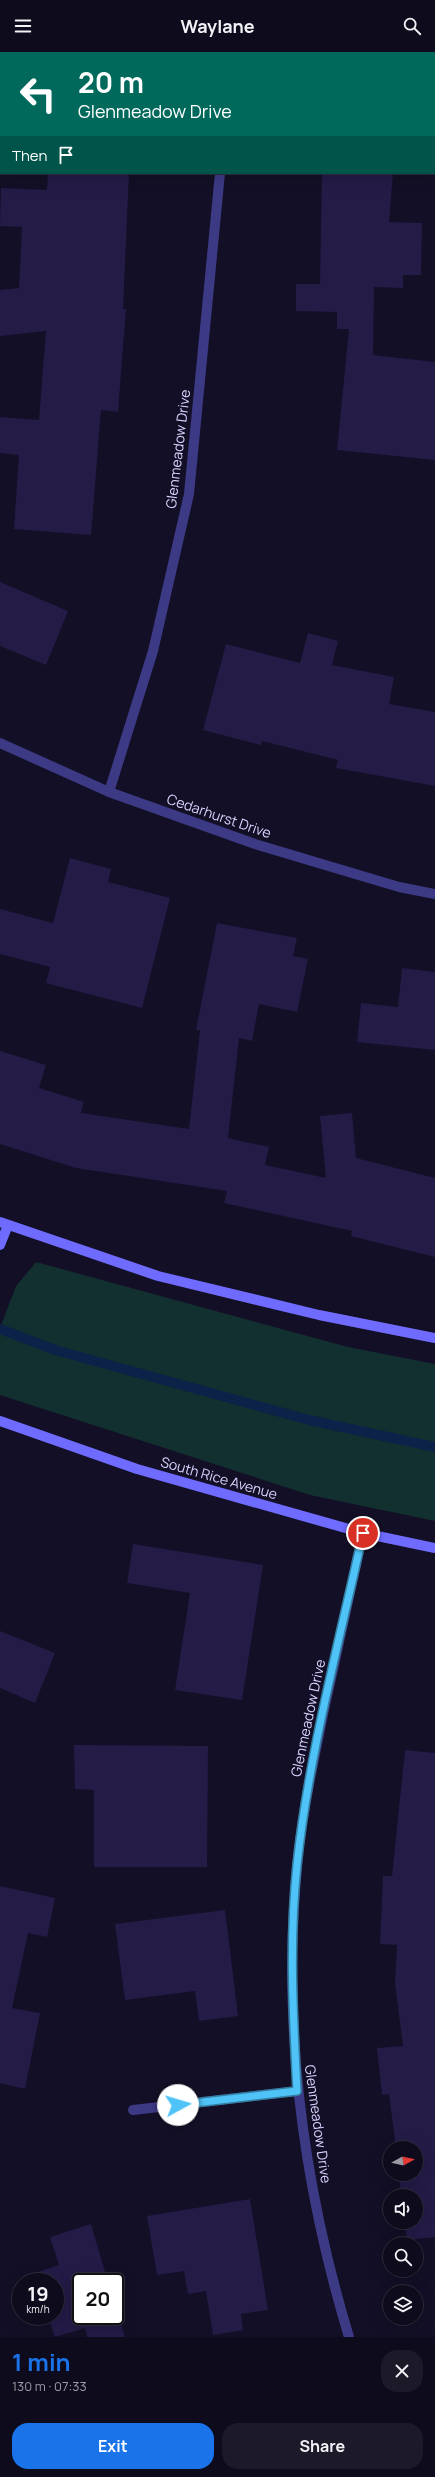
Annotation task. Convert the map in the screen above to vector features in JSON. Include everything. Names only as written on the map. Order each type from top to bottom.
[{"type":"street","name":"Glenmeadow Drive","points":[[109,792],[153,651],[189,494],[220,174]]},
{"type":"street","name":"Cedarhurst Drive","points":[[0,743],[109,792],[255,844],[399,887],[435,894]]},
{"type":"street","points":[[0,1245],[4,1224],[158,1276],[319,1315],[435,1338]]},
{"type":"street","name":"South Rice Avenue","points":[[0,1420],[137,1469],[363,1533],[435,1548]]},
{"type":"street","name":"Glenmeadow Drive","points":[[349,2337],[324,2245],[311,2180],[297,2091],[292,1987],[292,1937],[297,1866],[308,1787],[363,1533]]},
{"type":"street","points":[[133,2110],[297,2091]]},
{"type":"green space","points":[[36,1262],[348,1347],[435,1364],[435,1521],[310,1495],[0,1395],[0,1328],[16,1286]]},
{"type":"building","points":[[48,174],[129,174],[123,309],[126,309],[118,412],[101,410],[91,535],[14,529],[19,455],[0,453],[0,417],[39,420],[46,331],[0,336],[0,290],[19,288],[22,227],[0,226],[1,188],[47,190]]},
{"type":"building","points":[[322,174],[393,174],[389,222],[422,223],[421,275],[403,275],[403,288],[374,287],[373,355],[435,362],[435,460],[337,450],[349,329],[337,329],[337,312],[296,311],[296,284],[320,284]]},
{"type":"building","points":[[0,582],[68,611],[46,665],[0,646]]},
{"type":"building","points":[[308,633],[338,641],[332,665],[394,677],[389,704],[435,712],[435,786],[336,768],[338,760],[262,741],[261,745],[203,730],[226,644],[300,663]]},
{"type":"building","points":[[70,858],[111,869],[108,882],[170,898],[142,1008],[46,983],[50,967],[0,954],[0,909],[53,923]]},
{"type":"building","points":[[217,923],[297,938],[293,956],[308,959],[297,1012],[259,1004],[252,1041],[239,1038],[228,1138],[269,1147],[265,1165],[326,1178],[320,1116],[352,1113],[356,1158],[435,1178],[435,1257],[351,1236],[352,1231],[224,1203],[227,1191],[76,1168],[0,1144],[0,1051],[46,1065],[39,1088],[84,1102],[81,1113],[189,1129],[200,1030],[196,1030]]},
{"type":"building","points":[[402,968],[435,972],[435,1050],[357,1042],[361,1003],[398,1007]]},
{"type":"building","points":[[133,1544],[263,1565],[242,1700],[175,1690],[190,1593],[127,1583]]},
{"type":"building","points":[[0,1631],[55,1653],[35,1703],[0,1688]]},
{"type":"building","points":[[74,1745],[208,1746],[207,1867],[94,1867],[94,1790],[75,1789]]},
{"type":"building","points":[[405,1750],[435,1753],[435,2237],[423,2238],[423,2237],[407,2237],[406,2229],[423,2229],[423,2189],[400,2189],[400,2181],[423,2181],[423,2141],[395,2141],[389,2094],[382,2095],[377,2048],[403,2046],[395,1983],[397,1945],[380,1944],[383,1876],[392,1876]]},
{"type":"building","points":[[0,1886],[55,1898],[47,1937],[28,1933],[12,2008],[40,2013],[25,2089],[0,2083]]},
{"type":"building","points":[[225,1910],[238,2016],[199,2021],[195,1991],[125,2000],[115,1924]]},
{"type":"building","points":[[250,2199],[268,2310],[241,2314],[243,2330],[213,2335],[206,2291],[188,2294],[184,2271],[157,2275],[147,2216]]},
{"type":"building","points":[[91,2224],[105,2273],[72,2273],[72,2325],[121,2325],[125,2337],[87,2337],[85,2328],[55,2337],[51,2325],[64,2325],[64,2273],[35,2273],[59,2265],[50,2237]]},
{"type":"waterway","points":[[0,1329],[55,1350],[309,1420],[435,1447]]},
{"type":"route","points":[[178,2105],[297,2091],[292,2001],[292,1937],[297,1866],[308,1787],[363,1533]]}]
